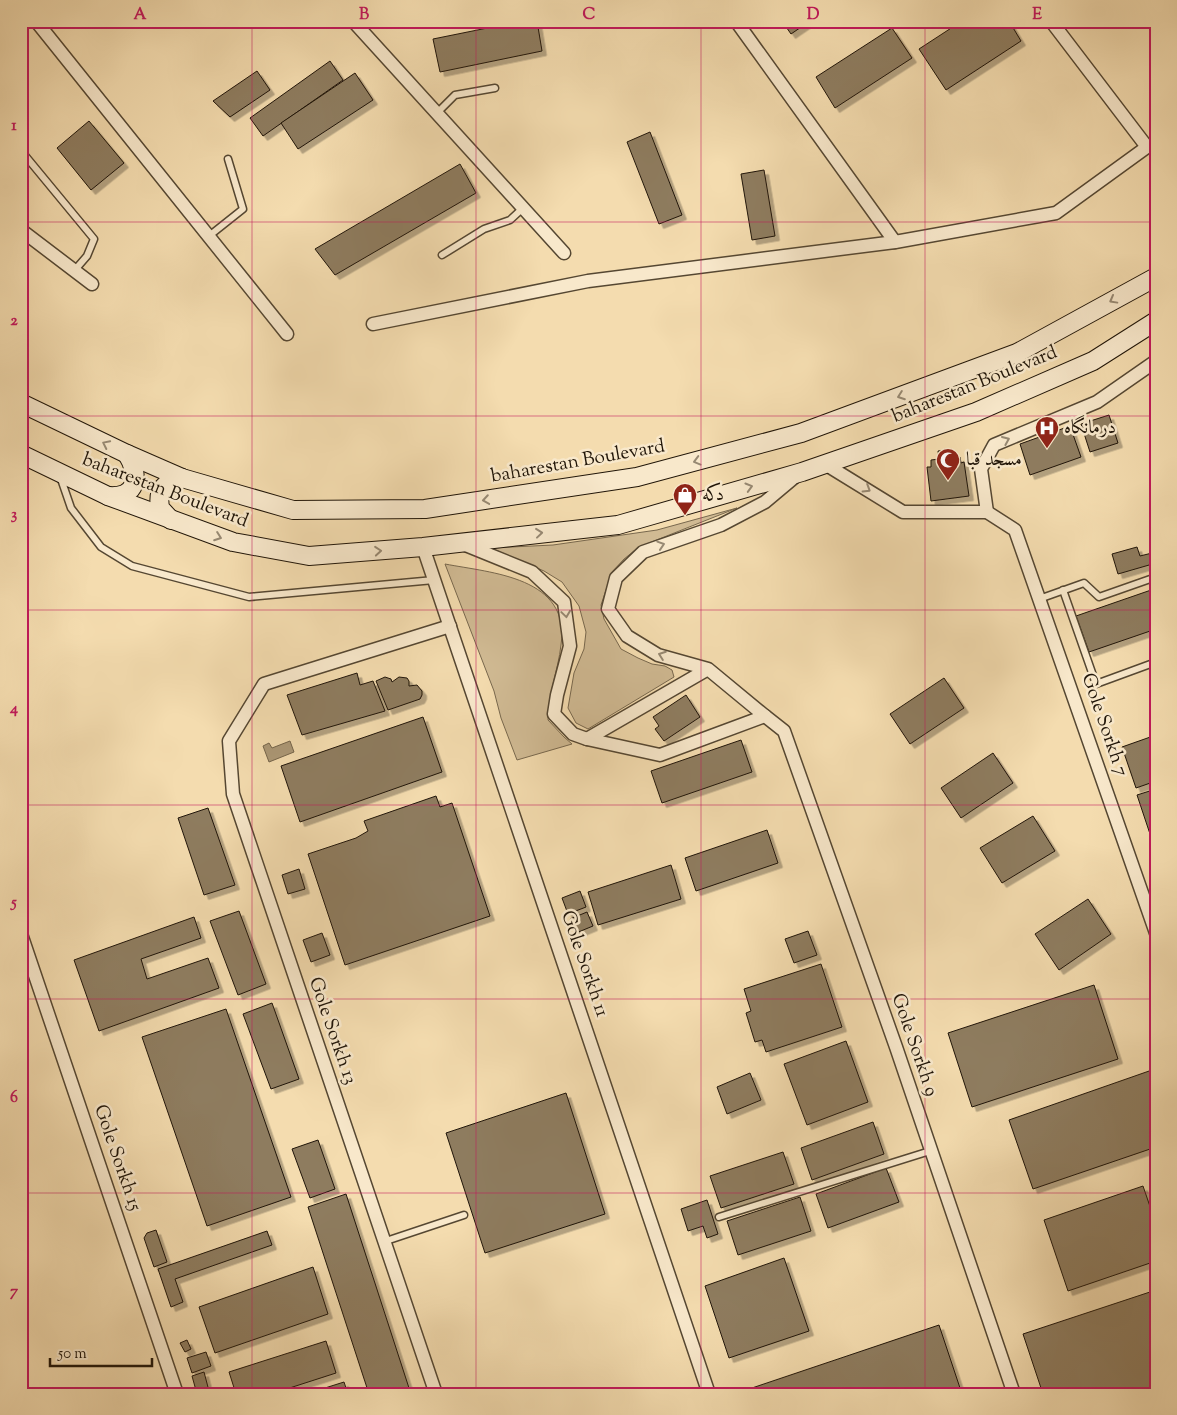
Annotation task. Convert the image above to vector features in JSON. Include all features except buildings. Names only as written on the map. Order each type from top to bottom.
[{"type":"street","points":[[36,21],[287,334]]},
{"type":"street","points":[[353,21],[564,253]]},
{"type":"street","points":[[736,21],[895,242]]},
{"type":"street","points":[[373,324],[588,281],[895,242],[1056,213],[1147,147],[1051,21]]},
{"type":"street","points":[[21,230],[92,284]]},
{"type":"street","name":"baharestan Boulevard","points":[[22,404],[126,454],[182,478],[293,510],[425,509],[636,477],[801,433],[1017,353],[1156,277]]},
{"type":"street","name":"baharestan Boulevard","points":[[21,454],[108,496],[233,542],[309,556],[423,547],[618,524],[802,472],[985,408],[1093,360],[1156,321]]},
{"type":"street","points":[[826,464],[903,512],[987,512],[981,469],[994,445],[1097,402],[1156,362]]},
{"type":"street","points":[[108,496],[118,497],[128,491],[134,483],[135,473],[126,454]]},
{"type":"street","points":[[708,668],[658,655],[627,636],[608,609],[616,578],[642,552],[721,526],[765,502],[802,472]]},
{"type":"street","points":[[172,520],[160,508],[160,492],[168,482],[182,478]]},
{"type":"street","name":"Gole Sorkh 7","points":[[987,512],[1015,530],[1156,933]]},
{"type":"street","points":[[458,542],[532,572],[564,602],[570,646],[554,714],[573,734],[587,739],[660,755],[765,716]]},
{"type":"street","name":"Gole Sorkh 11","points":[[423,547],[709,1394]]},
{"type":"street","name":"Gole Sorkh 13","points":[[436,1394],[233,794],[229,741],[264,684],[450,626]]},
{"type":"street","points":[[587,739],[708,668]]},
{"type":"street","name":"Gole Sorkh 9","points":[[708,668],[784,731],[896,1048],[1014,1394]]},
{"type":"street","name":"Gole Sorkh 15","points":[[21,934],[178,1394]]},
{"type":"lane","points":[[437,113],[455,95],[495,88]]},
{"type":"lane","points":[[23,153],[94,239],[88,256],[74,271]]},
{"type":"lane","points":[[209,236],[243,209],[228,159]]},
{"type":"lane","points":[[442,255],[484,229],[510,220],[523,208]]},
{"type":"lane","points":[[58,472],[71,508],[100,547],[132,566],[249,597],[434,580]]},
{"type":"lane","points":[[1039,599],[1084,583],[1100,597],[1156,577]]},
{"type":"lane","points":[[1063,590],[1096,684],[1156,662]]},
{"type":"lane","points":[[719,1217],[930,1150]]},
{"type":"lane","points":[[383,1242],[464,1215]]},
{"type":"shaded area","points":[[737,508],[639,547],[612,572],[601,605],[604,619],[621,649],[652,664],[665,666],[672,670],[674,677],[588,729],[576,723],[568,708],[574,673],[584,649],[586,632],[579,606],[562,582],[544,571],[491,548],[553,545],[657,530]]},
{"type":"shaded area","points":[[445,564],[484,571],[524,582],[541,592],[554,605],[561,622],[561,645],[548,710],[548,720],[572,744],[517,760],[501,718],[494,691]]},
{"type":"shaded area","points":[[290,741],[294,752],[269,762],[263,746],[269,743],[272,748]]},
{"type":"place","name":"درمانگاه","points":[[1047,449]]},
{"type":"place","name":"مسجد قبا","points":[[948,481]]},
{"type":"place","name":"دکه","points":[[685,516]]}]
